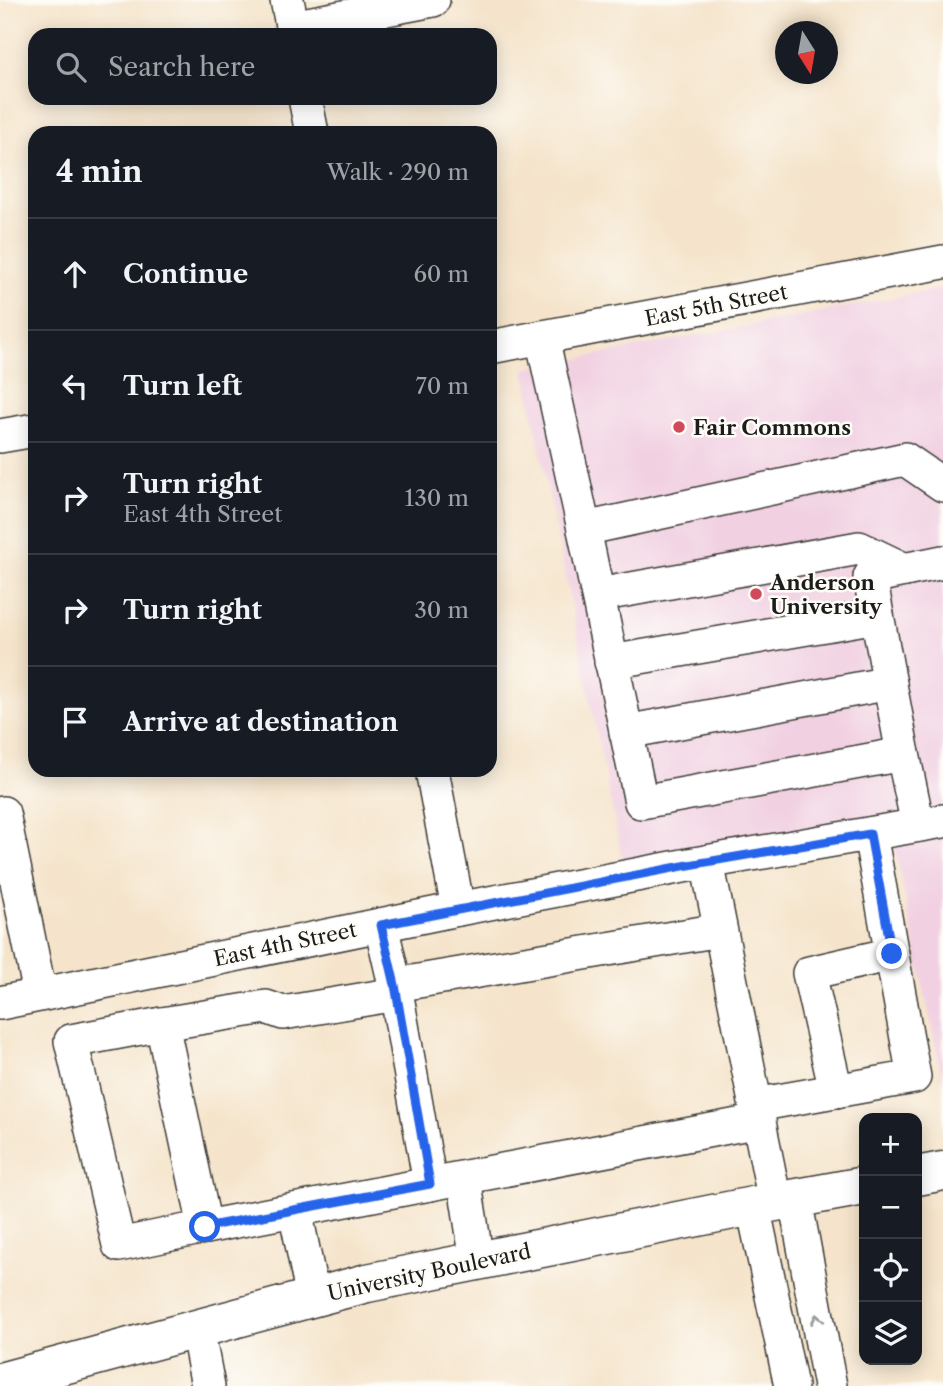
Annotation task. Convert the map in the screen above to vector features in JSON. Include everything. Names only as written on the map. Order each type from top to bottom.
[{"type":"main road","points":[[922,1175],[943,1171]]},
{"type":"main road","name":"University Boulevard","points":[[0,1382],[367,1283],[859,1187]]},
{"type":"street","points":[[291,21],[433,0]]},
{"type":"street","points":[[306,105],[311,126]]},
{"type":"street","name":"East 5th Street","points":[[497,346],[943,262]]},
{"type":"street","points":[[542,337],[640,802],[903,754]]},
{"type":"street","points":[[0,436],[28,431]]},
{"type":"street","points":[[584,529],[905,459],[943,485]]},
{"type":"street","points":[[598,595],[859,548],[905,570]]},
{"type":"street","points":[[930,823],[903,754],[870,576],[943,562]]},
{"type":"street","points":[[611,662],[877,615]]},
{"type":"street","points":[[626,732],[890,684]]},
{"type":"street","points":[[433,777],[458,909]]},
{"type":"street","points":[[3,813],[40,994]]},
{"type":"street","name":"East 4th Street","points":[[0,1003],[458,909],[930,823]]},
{"type":"street","points":[[720,930],[283,1013],[266,1007],[71,1041],[119,1245],[464,1178],[757,1113],[836,1091],[914,1077],[870,834]]},
{"type":"street","points":[[707,862],[774,1203],[791,1386]]},
{"type":"street","points":[[381,925],[430,1184]]},
{"type":"street","points":[[836,1091],[809,973],[892,954]]},
{"type":"street","points":[[79,986],[92,1037]]},
{"type":"street","points":[[162,1024],[205,1227]]},
{"type":"street","points":[[464,1178],[478,1261]]},
{"type":"street","points":[[774,1203],[830,1386]]},
{"type":"street","points":[[296,1210],[313,1298]]},
{"type":"street","points":[[197,1328],[208,1386]]},
{"type":"shaded area","name":"Anderson University","points":[[943,288],[943,1082],[889,820],[623,864],[524,369]]},
{"type":"place","name":"Fair Commons","points":[[679,427]]},
{"type":"place","name":"Anderson University","points":[[756,594]]},
{"type":"route","points":[[205,1227],[430,1184],[395,985],[381,925],[683,866],[870,834],[892,954]]}]
